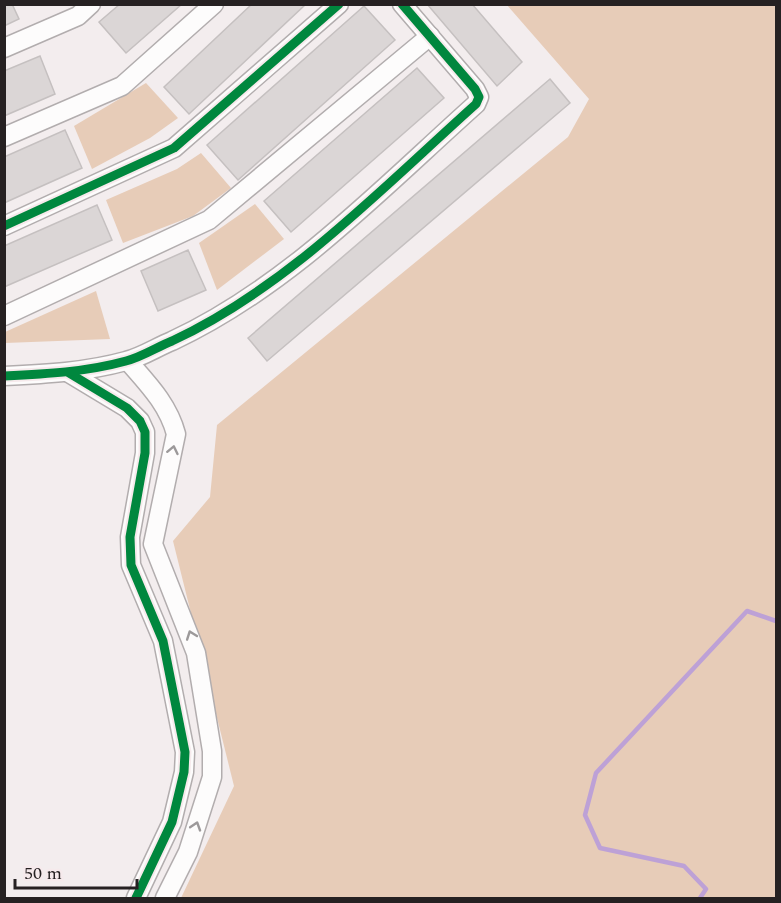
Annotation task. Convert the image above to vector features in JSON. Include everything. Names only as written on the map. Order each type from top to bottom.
[{"type":"street","points":[[4,48],[78,16],[91,4]]},
{"type":"street","points":[[4,137],[123,86],[214,4]]},
{"type":"street","points":[[4,226],[174,148],[339,4]]},
{"type":"street","points":[[4,375],[69,373],[128,361],[202,327],[288,271],[477,104],[479,97],[475,89],[402,4]]},
{"type":"street","points":[[4,316],[209,220],[430,36]]},
{"type":"street","points":[[128,361],[161,398],[172,418],[176,434],[153,544],[196,653],[212,751],[212,777],[188,852],[165,898]]},
{"type":"street","points":[[69,373],[127,408],[140,421],[145,432],[145,453],[130,537],[131,565],[163,641],[185,752],[184,772],[172,822],[136,898]]},
{"type":"shaded area","points":[[507,5],[776,5],[776,898],[181,898],[234,786],[173,541],[210,497],[217,425],[568,137],[589,99]]},
{"type":"shaded area","points":[[146,83],[178,118],[150,138],[92,169],[74,126]]},
{"type":"shaded area","points":[[201,153],[231,188],[193,216],[123,243],[106,200],[177,169]]},
{"type":"shaded area","points":[[255,204],[284,239],[217,290],[199,243]]},
{"type":"shaded area","points":[[96,291],[110,339],[5,343],[5,332]]},
{"type":"building","points":[[4,4],[12,4],[19,19],[4,26]]},
{"type":"building","points":[[120,4],[182,4],[126,53],[99,22]]},
{"type":"building","points":[[252,4],[306,4],[189,114],[164,87]]},
{"type":"building","points":[[427,4],[472,4],[522,62],[497,86]]},
{"type":"building","points":[[364,6],[395,40],[238,180],[207,145]]},
{"type":"building","points":[[40,56],[55,94],[4,116],[4,71]]},
{"type":"building","points":[[417,68],[444,98],[291,232],[264,201]]},
{"type":"building","points":[[550,79],[570,103],[267,361],[248,338]]},
{"type":"building","points":[[65,130],[82,168],[4,203],[4,157]]},
{"type":"building","points":[[97,205],[112,240],[4,287],[4,246]]},
{"type":"building","points":[[188,250],[206,290],[158,311],[141,271]]},
{"type":"waterway","points":[[700,898],[706,889],[684,866],[600,848],[585,815],[596,773],[747,611],[776,621]]},
{"type":"cycle path","points":[[4,226],[174,148],[339,4]]},
{"type":"cycle path","points":[[4,376],[81,370],[126,361],[214,319],[294,265],[332,234],[476,104],[479,97],[475,89],[402,4]]},
{"type":"cycle path","points":[[69,373],[127,408],[140,421],[145,432],[145,453],[130,537],[131,565],[163,641],[185,752],[184,772],[172,822],[136,898]]}]
